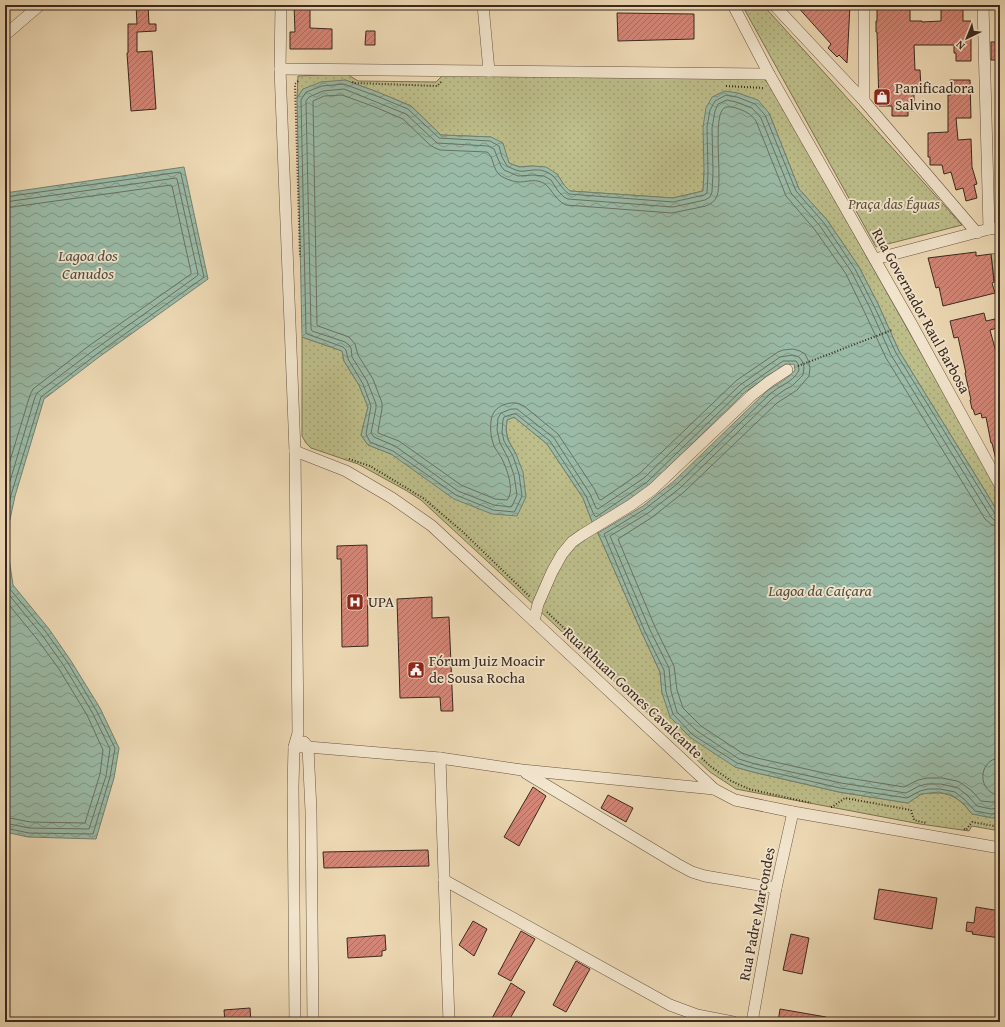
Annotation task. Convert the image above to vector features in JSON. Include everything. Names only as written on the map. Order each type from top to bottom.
[{"type":"street","points":[[5,35],[40,5]]},
{"type":"street","points":[[281,5],[280,69],[295,451],[298,733],[294,747],[293,806],[295,1022]]},
{"type":"street","points":[[483,5],[489,71]]},
{"type":"street","name":"Rua Governador Raul Barbosa","points":[[732,5],[769,74],[875,259],[998,489]]},
{"type":"street","points":[[774,5],[864,101],[977,233]]},
{"type":"street","points":[[864,5],[864,101]]},
{"type":"street","points":[[875,259],[995,229],[983,5]]},
{"type":"street","points":[[280,69],[769,74]]},
{"type":"street","points":[[534,621],[538,604],[552,572],[562,554],[572,542],[631,505],[653,489],[752,396],[770,381],[787,370]]},
{"type":"street","name":"Rua Rhuan Gomes Cavalcante","points":[[295,451],[346,471],[392,498],[432,526],[714,789],[735,800],[793,812],[1000,848]]},
{"type":"street","points":[[298,733],[308,747],[311,811],[313,1022]]},
{"type":"street","points":[[294,747],[440,758],[522,770],[714,789]]},
{"type":"street","points":[[440,758],[449,1022]]},
{"type":"street","points":[[522,770],[692,872],[705,876],[776,888]]},
{"type":"street","name":"Rua Padre Marcondes","points":[[752,1022],[776,888],[793,812]]},
{"type":"street","points":[[444,880],[670,1005],[697,1015],[733,1022]]},
{"type":"path","points":[[350,80],[354,83],[438,86],[445,78]]},
{"type":"path","points":[[300,258],[295,84],[297,81],[304,80]]},
{"type":"path","points":[[724,86],[763,88],[768,92]]},
{"type":"path","points":[[787,370],[892,330]]},
{"type":"path","points":[[348,458],[370,466],[423,498],[462,530],[508,576],[710,766],[730,781],[749,789],[817,804]]},
{"type":"path","points":[[998,489],[1000,499]]},
{"type":"path","points":[[825,806],[832,807],[845,798],[911,810],[914,820],[929,823]]},
{"type":"path","points":[[959,828],[966,830],[972,822],[1000,827]]},
{"type":"green space","name":"Praça das Éguas","points":[[742,5],[763,5],[962,225],[876,247]]},
{"type":"green space","points":[[445,73],[758,77],[765,80],[771,87],[1000,493],[1000,515],[899,351],[878,304],[859,267],[827,220],[799,189],[769,113],[704,172],[703,191],[673,198],[570,191],[557,174],[533,166],[519,167],[509,163],[506,156],[491,137],[441,135],[411,106],[345,80],[303,89],[297,98],[298,76],[347,74],[358,81],[436,82]]},
{"type":"green space","points":[[1000,253],[1000,322],[991,254]]},
{"type":"green space","points":[[302,337],[342,351],[344,361],[359,385],[368,407],[361,435],[368,445],[391,454],[516,454],[509,441],[506,430],[507,420],[514,417],[547,444],[583,498],[593,524],[660,672],[662,693],[735,767],[839,792],[908,803],[922,794],[947,794],[961,802],[972,814],[1000,816],[1000,831],[972,826],[969,831],[920,824],[736,789],[710,772],[421,500],[358,464],[311,448],[306,443],[302,436]]},
{"type":"water","name":"Lagoa da Caiçara","points":[[345,80],[411,106],[441,135],[491,137],[503,143],[509,163],[519,167],[546,167],[557,174],[570,191],[673,198],[703,191],[703,127],[706,108],[712,97],[725,91],[738,93],[758,100],[769,113],[799,189],[827,220],[859,267],[878,304],[899,351],[1000,515],[1000,769],[998,772],[998,778],[1000,784],[1000,816],[992,818],[972,814],[963,803],[953,796],[939,792],[921,794],[908,803],[839,792],[735,767],[691,738],[670,717],[662,693],[660,672],[598,533],[643,506],[674,481],[767,391],[786,379],[795,370],[794,364],[785,365],[745,392],[650,485],[593,524],[583,498],[547,444],[514,417],[507,420],[506,430],[508,440],[516,454],[523,472],[526,497],[517,516],[492,514],[454,499],[391,454],[368,445],[361,435],[368,407],[359,385],[344,361],[342,351],[302,337],[297,98],[303,89],[321,82]]},
{"type":"water","name":"Lagoa dos Canudos","points":[[184,167],[208,279],[99,357],[44,399],[15,496],[6,538],[13,585],[49,629],[71,661],[100,708],[119,748],[114,778],[96,839],[28,837],[5,832],[5,193]]},
{"type":"building","points":[[136,5],[148,5],[149,24],[156,24],[156,31],[137,32],[137,52],[152,51],[156,109],[131,111],[127,53],[128,24],[137,24]]},
{"type":"building","points":[[294,5],[310,5],[310,28],[332,29],[332,49],[290,49],[290,32],[295,32]]},
{"type":"building","points":[[796,5],[850,5],[847,63],[839,55],[837,57],[828,48],[831,44]]},
{"type":"building","points":[[877,5],[910,5],[910,21],[922,22],[941,21],[941,9],[948,9],[948,5],[963,5],[963,21],[971,21],[971,61],[956,61],[954,45],[914,45],[915,70],[920,70],[921,88],[914,88],[914,111],[908,111],[908,116],[892,116],[892,106],[879,106],[876,32]]},
{"type":"building","points":[[617,13],[694,14],[694,39],[618,41]]},
{"type":"building","points":[[366,31],[375,31],[375,45],[365,45]]},
{"type":"building","points":[[991,42],[1000,42],[1000,60],[991,60]]},
{"type":"building","points":[[950,80],[970,80],[971,118],[956,118],[958,140],[971,139],[972,167],[977,184],[974,185],[977,198],[966,201],[963,188],[956,190],[951,172],[944,174],[942,165],[930,165],[930,157],[928,157],[928,133],[948,132],[948,95],[951,95]]},
{"type":"building","points":[[976,252],[976,256],[991,254],[994,282],[992,283],[995,293],[943,306],[939,287],[936,288],[928,258]]},
{"type":"building","points":[[984,313],[986,321],[995,319],[997,328],[990,330],[1000,367],[1000,460],[996,460],[986,417],[982,418],[981,413],[975,415],[972,409],[958,337],[954,338],[950,321]]},
{"type":"building","name":"UPA","points":[[367,545],[368,646],[342,647],[341,559],[337,559],[337,546]]},
{"type":"building","name":"Fórum Juiz Moacir de Sousa Rocha","points":[[432,597],[432,618],[449,617],[453,711],[441,711],[440,697],[400,698],[397,599]]},
{"type":"building","points":[[533,787],[546,796],[519,846],[504,837]]},
{"type":"building","points":[[608,795],[633,808],[626,822],[601,808]]},
{"type":"building","points":[[428,850],[429,866],[324,868],[323,852]]},
{"type":"building","points":[[879,889],[937,898],[932,929],[874,919]]},
{"type":"building","points":[[976,907],[1000,911],[1000,938],[972,934],[973,932],[966,931],[967,922],[974,923]]},
{"type":"building","points":[[473,921],[487,929],[474,956],[459,945]]},
{"type":"building","points":[[521,931],[535,939],[511,981],[498,974]]},
{"type":"building","points":[[791,934],[809,938],[802,974],[783,970]]},
{"type":"building","points":[[385,935],[386,950],[382,951],[382,956],[348,958],[347,938]]},
{"type":"building","points":[[576,961],[590,969],[566,1012],[553,1005]]},
{"type":"building","points":[[511,983],[525,992],[508,1022],[490,1022]]},
{"type":"building","points":[[250,1008],[251,1022],[225,1022],[224,1010]]},
{"type":"building","points":[[780,1009],[826,1017],[826,1022],[778,1022]]},
{"type":"place","name":"Panificadora Salvino","points":[[882,97]]},
{"type":"place","name":"UPA","points":[[355,602]]},
{"type":"place","name":"Fórum Juiz Moacir de Sousa Rocha","points":[[416,670]]}]
